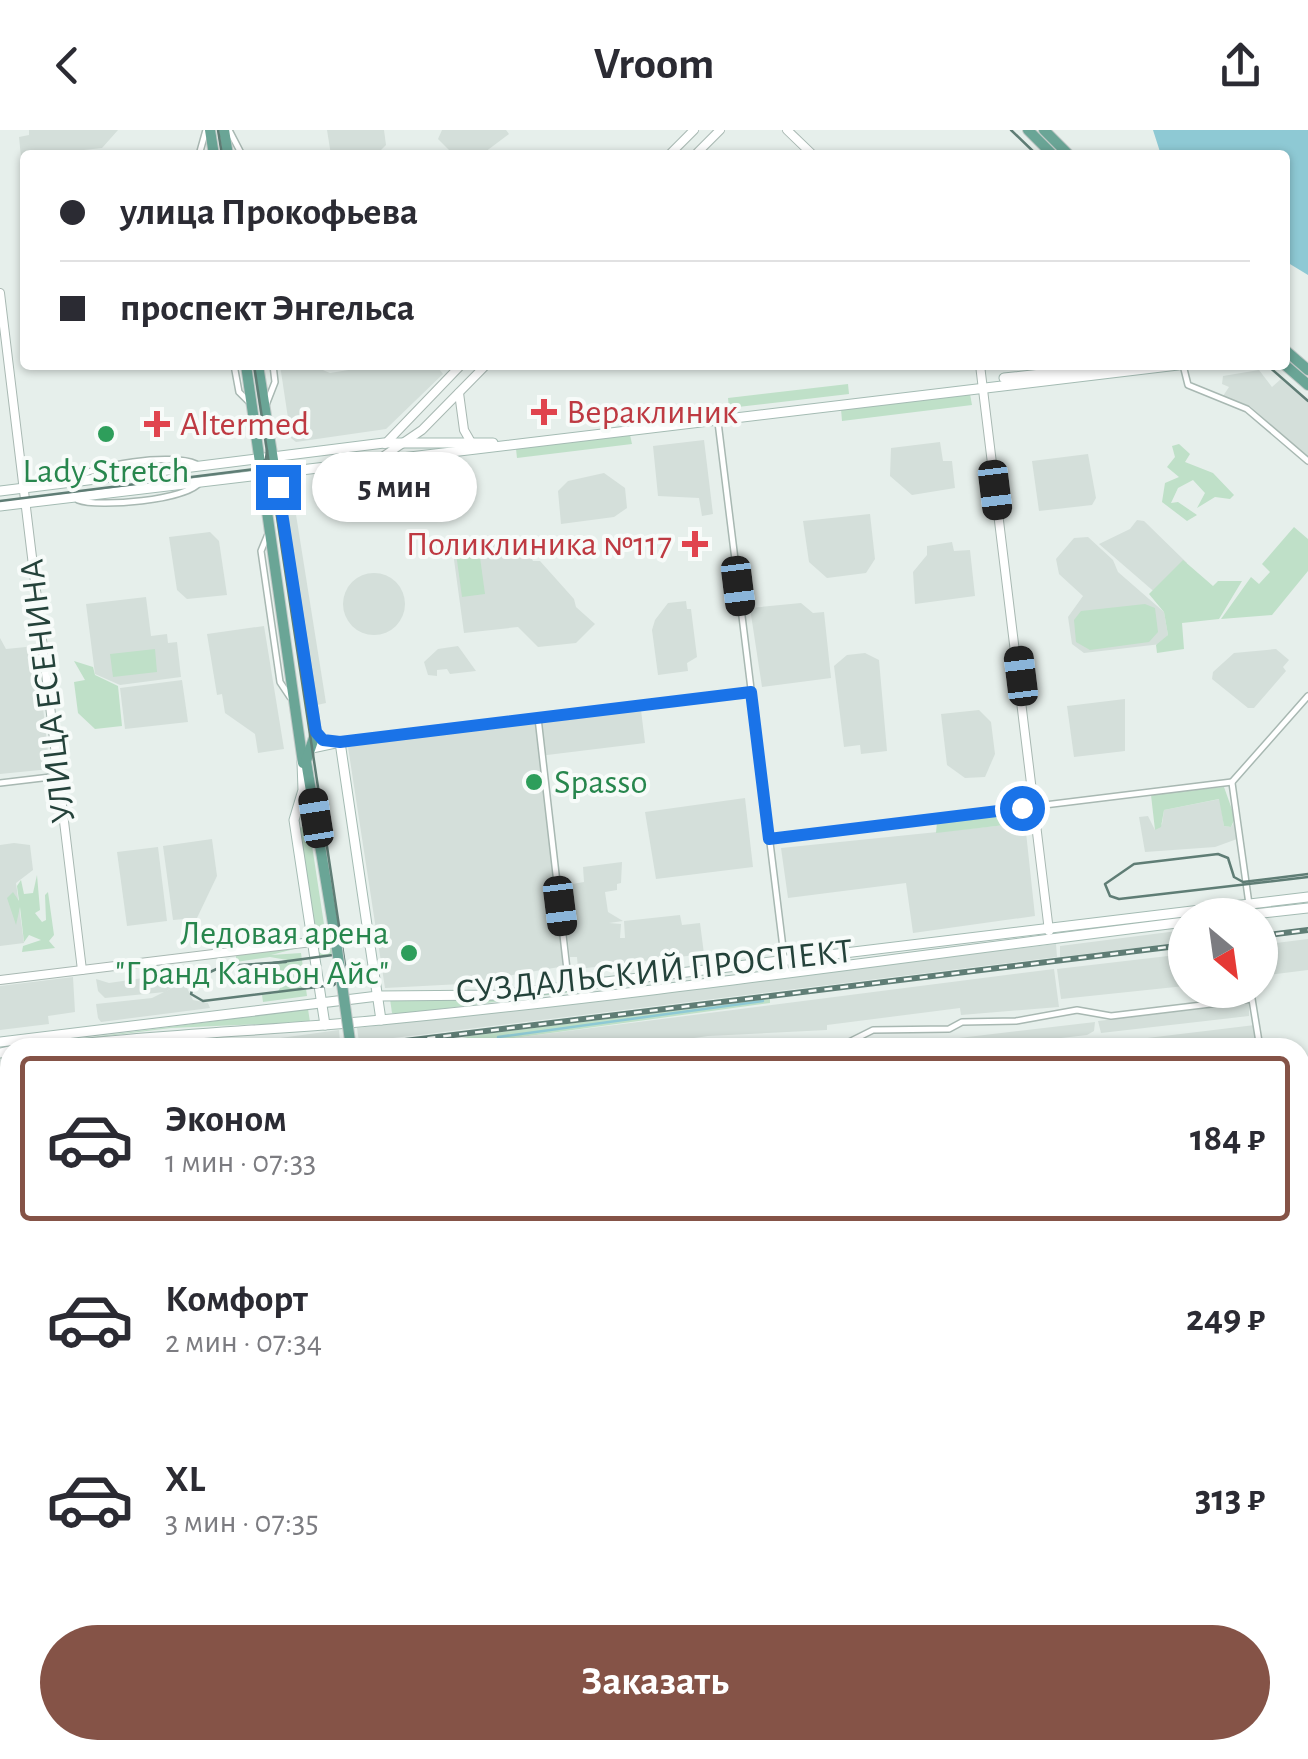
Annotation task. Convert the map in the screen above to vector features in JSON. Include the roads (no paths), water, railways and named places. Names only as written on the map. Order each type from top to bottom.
[{"type":"main road","points":[[1028,130],[1049,150]]},
{"type":"main road","points":[[1044,130],[1064,150]]},
{"type":"main road","points":[[247,370],[302,762],[334,942]]},
{"type":"main road","points":[[259,370],[316,732],[306,760],[348,1038]]},
{"type":"main road","points":[[0,506],[408,458],[1084,370]]},
{"type":"main road","points":[[984,384],[1129,370]]},
{"type":"main road","points":[[0,491],[274,456],[386,447],[401,442],[472,444],[717,417]]},
{"type":"main road","points":[[316,732],[323,740],[340,742]]},
{"type":"main road","points":[[312,748],[340,742]]},
{"type":"main road","points":[[340,742],[381,1020]]},
{"type":"main road","points":[[302,762],[303,790],[294,827],[325,1025]]},
{"type":"main road","points":[[294,827],[302,817],[312,822]]},
{"type":"main road","name":"СУЗДАЛЬСКИЙ ПРОСПЕКТ","points":[[1278,902],[1307,899]]},
{"type":"main road","name":"СУЗДАЛЬСКИЙ ПРОСПЕКТ","points":[[1278,906],[1307,899]]},
{"type":"main road","name":"СУЗДАЛЬСКИЙ ПРОСПЕКТ","points":[[120,1038],[381,1020],[1168,918]]},
{"type":"main road","name":"СУЗДАЛЬСКИЙ ПРОСПЕКТ","points":[[1130,924],[1168,923]]},
{"type":"main road","name":"СУЗДАЛЬСКИЙ ПРОСПЕКТ","points":[[33,1038],[378,996],[497,995],[785,966]]},
{"type":"street","points":[[227,130],[241,150]]},
{"type":"street","points":[[675,150],[694,130]]},
{"type":"street","points":[[700,150],[720,130]]},
{"type":"street","points":[[790,130],[810,150]]},
{"type":"street","name":"УЛИЦА ЕСЕНИНА","points":[[0,293],[82,970]]},
{"type":"street","points":[[235,370],[239,392],[252,406]]},
{"type":"street","points":[[265,408],[275,382],[274,370]]},
{"type":"street","points":[[374,462],[400,427],[456,370]]},
{"type":"street","points":[[401,442],[422,430],[481,370]]},
{"type":"street","points":[[983,370],[1051,932]]},
{"type":"street","points":[[1183,370],[1188,385],[1246,409],[1308,461]]},
{"type":"street","points":[[458,393],[464,430],[472,444]]},
{"type":"street","points":[[717,417],[785,966]]},
{"type":"street","points":[[400,427],[408,458]]},
{"type":"street","points":[[422,430],[428,443]]},
{"type":"street","points":[[340,742],[751,692]]},
{"type":"street","points":[[769,839],[1232,782],[1308,696]]},
{"type":"street","points":[[538,718],[569,987]]},
{"type":"street","points":[[0,783],[58,776]]},
{"type":"street","points":[[1232,782],[1249,898]]},
{"type":"street","points":[[0,980],[312,942]]},
{"type":"street","points":[[857,1038],[873,1030],[949,1028],[962,1022],[1016,1021],[1077,1010],[1110,1016],[1252,999],[1258,1038]]},
{"type":"water","points":[[1153,130],[1308,130],[1308,275],[1290,264],[1290,150],[1159,150]]},
{"type":"waterway","points":[[498,1037],[763,1001]]},
{"type":"tram line","points":[[218,130],[221,150]]},
{"type":"tram line","points":[[1011,130],[1032,150]]},
{"type":"tram line","points":[[255,370],[346,972],[334,985],[203,1001],[191,994],[195,979],[223,966],[286,962]]},
{"type":"tram line","points":[[1273,370],[1308,401]]},
{"type":"tram line","points":[[0,501],[255,469],[266,459],[267,450]]},
{"type":"tram line","points":[[1308,874],[1243,882],[1234,877],[1228,858],[1218,854],[1134,864],[1105,884],[1110,896],[1119,899],[1308,877]]},
{"type":"tram line","points":[[273,963],[333,955],[339,948],[338,933]]},
{"type":"railway","points":[[1278,934],[1308,930]]},
{"type":"railway","points":[[429,1038],[1168,947]]},
{"type":"place","name":"Вераклиник","points":[[544,412]]},
{"type":"place","name":"Altermed","points":[[157,424]]},
{"type":"place","name":"Lady Stretch","points":[[106,434]]},
{"type":"place","name":"Поликлиника №117","points":[[695,544]]},
{"type":"place","name":"Spasso","points":[[534,782]]},
{"type":"place","name":"Ледовая арена \"Гранд Каньон Айс\"","points":[[409,953]]}]
